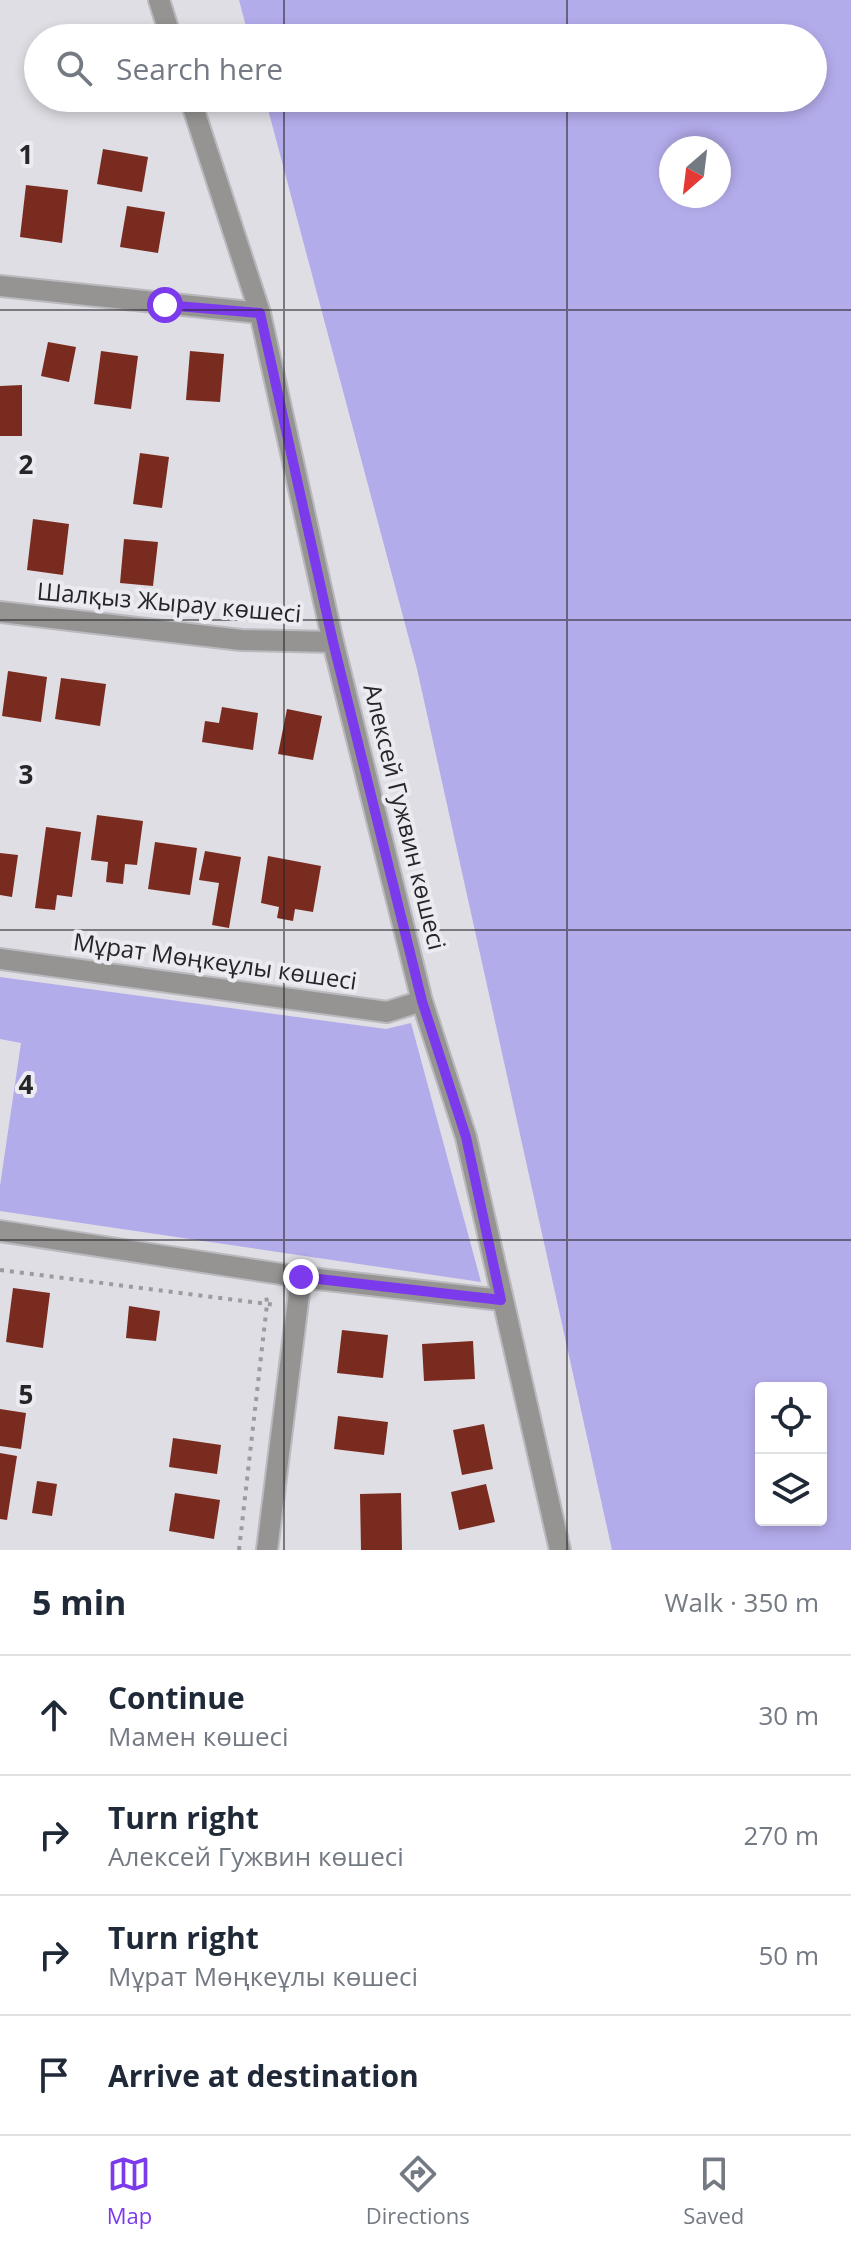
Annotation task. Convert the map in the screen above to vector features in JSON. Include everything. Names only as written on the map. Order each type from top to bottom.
[{"type":"street","points":[[159,0],[167,24]]},
{"type":"street","name":"Алексей Гужвин көшесі","points":[[195,112],[260,313],[333,642],[422,1001],[466,1137],[560,1550]]},
{"type":"street","points":[[0,286],[260,313]]},
{"type":"street","name":"Шалқыз Жырау көшесі","points":[[0,612],[241,640],[333,642]]},
{"type":"street","name":"Мұрат Мөңкеұлы көшесі","points":[[0,959],[387,1012],[422,1001]]},
{"type":"street","points":[[0,1231],[301,1277],[501,1300]]},
{"type":"street","points":[[267,1550],[301,1277]]},
{"type":"path","points":[[0,1270],[297,1308]]},
{"type":"path","points":[[239,1550],[267,1304],[264,1270]]},
{"type":"shaded area","points":[[239,0],[851,0],[851,1550],[612,1550],[417,669],[269,112],[827,112],[827,24],[245,24]]},
{"type":"shaded area","points":[[0,977],[386,1029],[411,1023],[481,1282],[0,1211],[0,1186],[21,1043],[0,1039]]},
{"type":"building","points":[[103,149],[148,157],[142,192],[97,184]]},
{"type":"building","points":[[26,185],[68,190],[62,243],[20,237]]},
{"type":"building","points":[[127,206],[165,212],[158,253],[120,247]]},
{"type":"building","points":[[48,342],[76,347],[69,382],[41,376]]},
{"type":"building","points":[[101,351],[138,356],[131,409],[94,404]]},
{"type":"building","points":[[190,351],[224,354],[220,402],[186,400]]},
{"type":"building","points":[[22,385],[22,436],[0,436],[0,386]]},
{"type":"building","points":[[140,453],[169,457],[162,508],[133,504]]},
{"type":"building","points":[[33,519],[69,524],[63,575],[27,570]]},
{"type":"building","points":[[124,539],[158,542],[153,586],[120,583]]},
{"type":"building","points":[[8,671],[47,677],[41,722],[2,716]]},
{"type":"building","points":[[61,678],[106,684],[100,726],[55,719]]},
{"type":"building","points":[[222,707],[258,713],[253,750],[202,742],[205,721],[219,723]]},
{"type":"building","points":[[287,709],[322,716],[313,760],[278,754]]},
{"type":"building","points":[[97,815],[143,821],[137,865],[125,864],[123,884],[106,882],[108,862],[91,860]]},
{"type":"building","points":[[46,827],[81,832],[72,897],[57,895],[55,910],[35,908]]},
{"type":"building","points":[[155,842],[197,848],[190,895],[148,889]]},
{"type":"building","points":[[205,851],[241,857],[229,928],[212,925],[219,883],[199,880]]},
{"type":"building","points":[[0,853],[18,855],[12,897],[0,895]]},
{"type":"building","points":[[268,856],[321,866],[313,912],[295,909],[293,921],[277,918],[279,907],[261,903]]},
{"type":"building","points":[[13,1288],[50,1293],[43,1348],[6,1342]]},
{"type":"building","points":[[129,1306],[160,1311],[156,1341],[126,1338]]},
{"type":"building","points":[[342,1330],[388,1335],[383,1378],[337,1373]]},
{"type":"building","points":[[473,1341],[475,1379],[424,1381],[422,1344]]},
{"type":"building","points":[[0,1409],[26,1413],[21,1449],[0,1446]]},
{"type":"building","points":[[338,1416],[388,1422],[384,1455],[334,1449]]},
{"type":"building","points":[[484,1424],[493,1469],[462,1475],[453,1430]]},
{"type":"building","points":[[173,1438],[221,1445],[217,1474],[169,1467]]},
{"type":"building","points":[[0,1453],[17,1456],[7,1520],[0,1519]]},
{"type":"building","points":[[37,1481],[57,1484],[52,1516],[32,1513]]},
{"type":"building","points":[[486,1484],[495,1522],[459,1530],[451,1492]]},
{"type":"building","points":[[175,1493],[220,1500],[214,1539],[169,1531]]},
{"type":"building","points":[[401,1493],[402,1550],[361,1550],[360,1494]]},
{"type":"route","points":[[165,305],[260,313],[333,642],[422,1001],[466,1137],[501,1300],[301,1277]]}]
